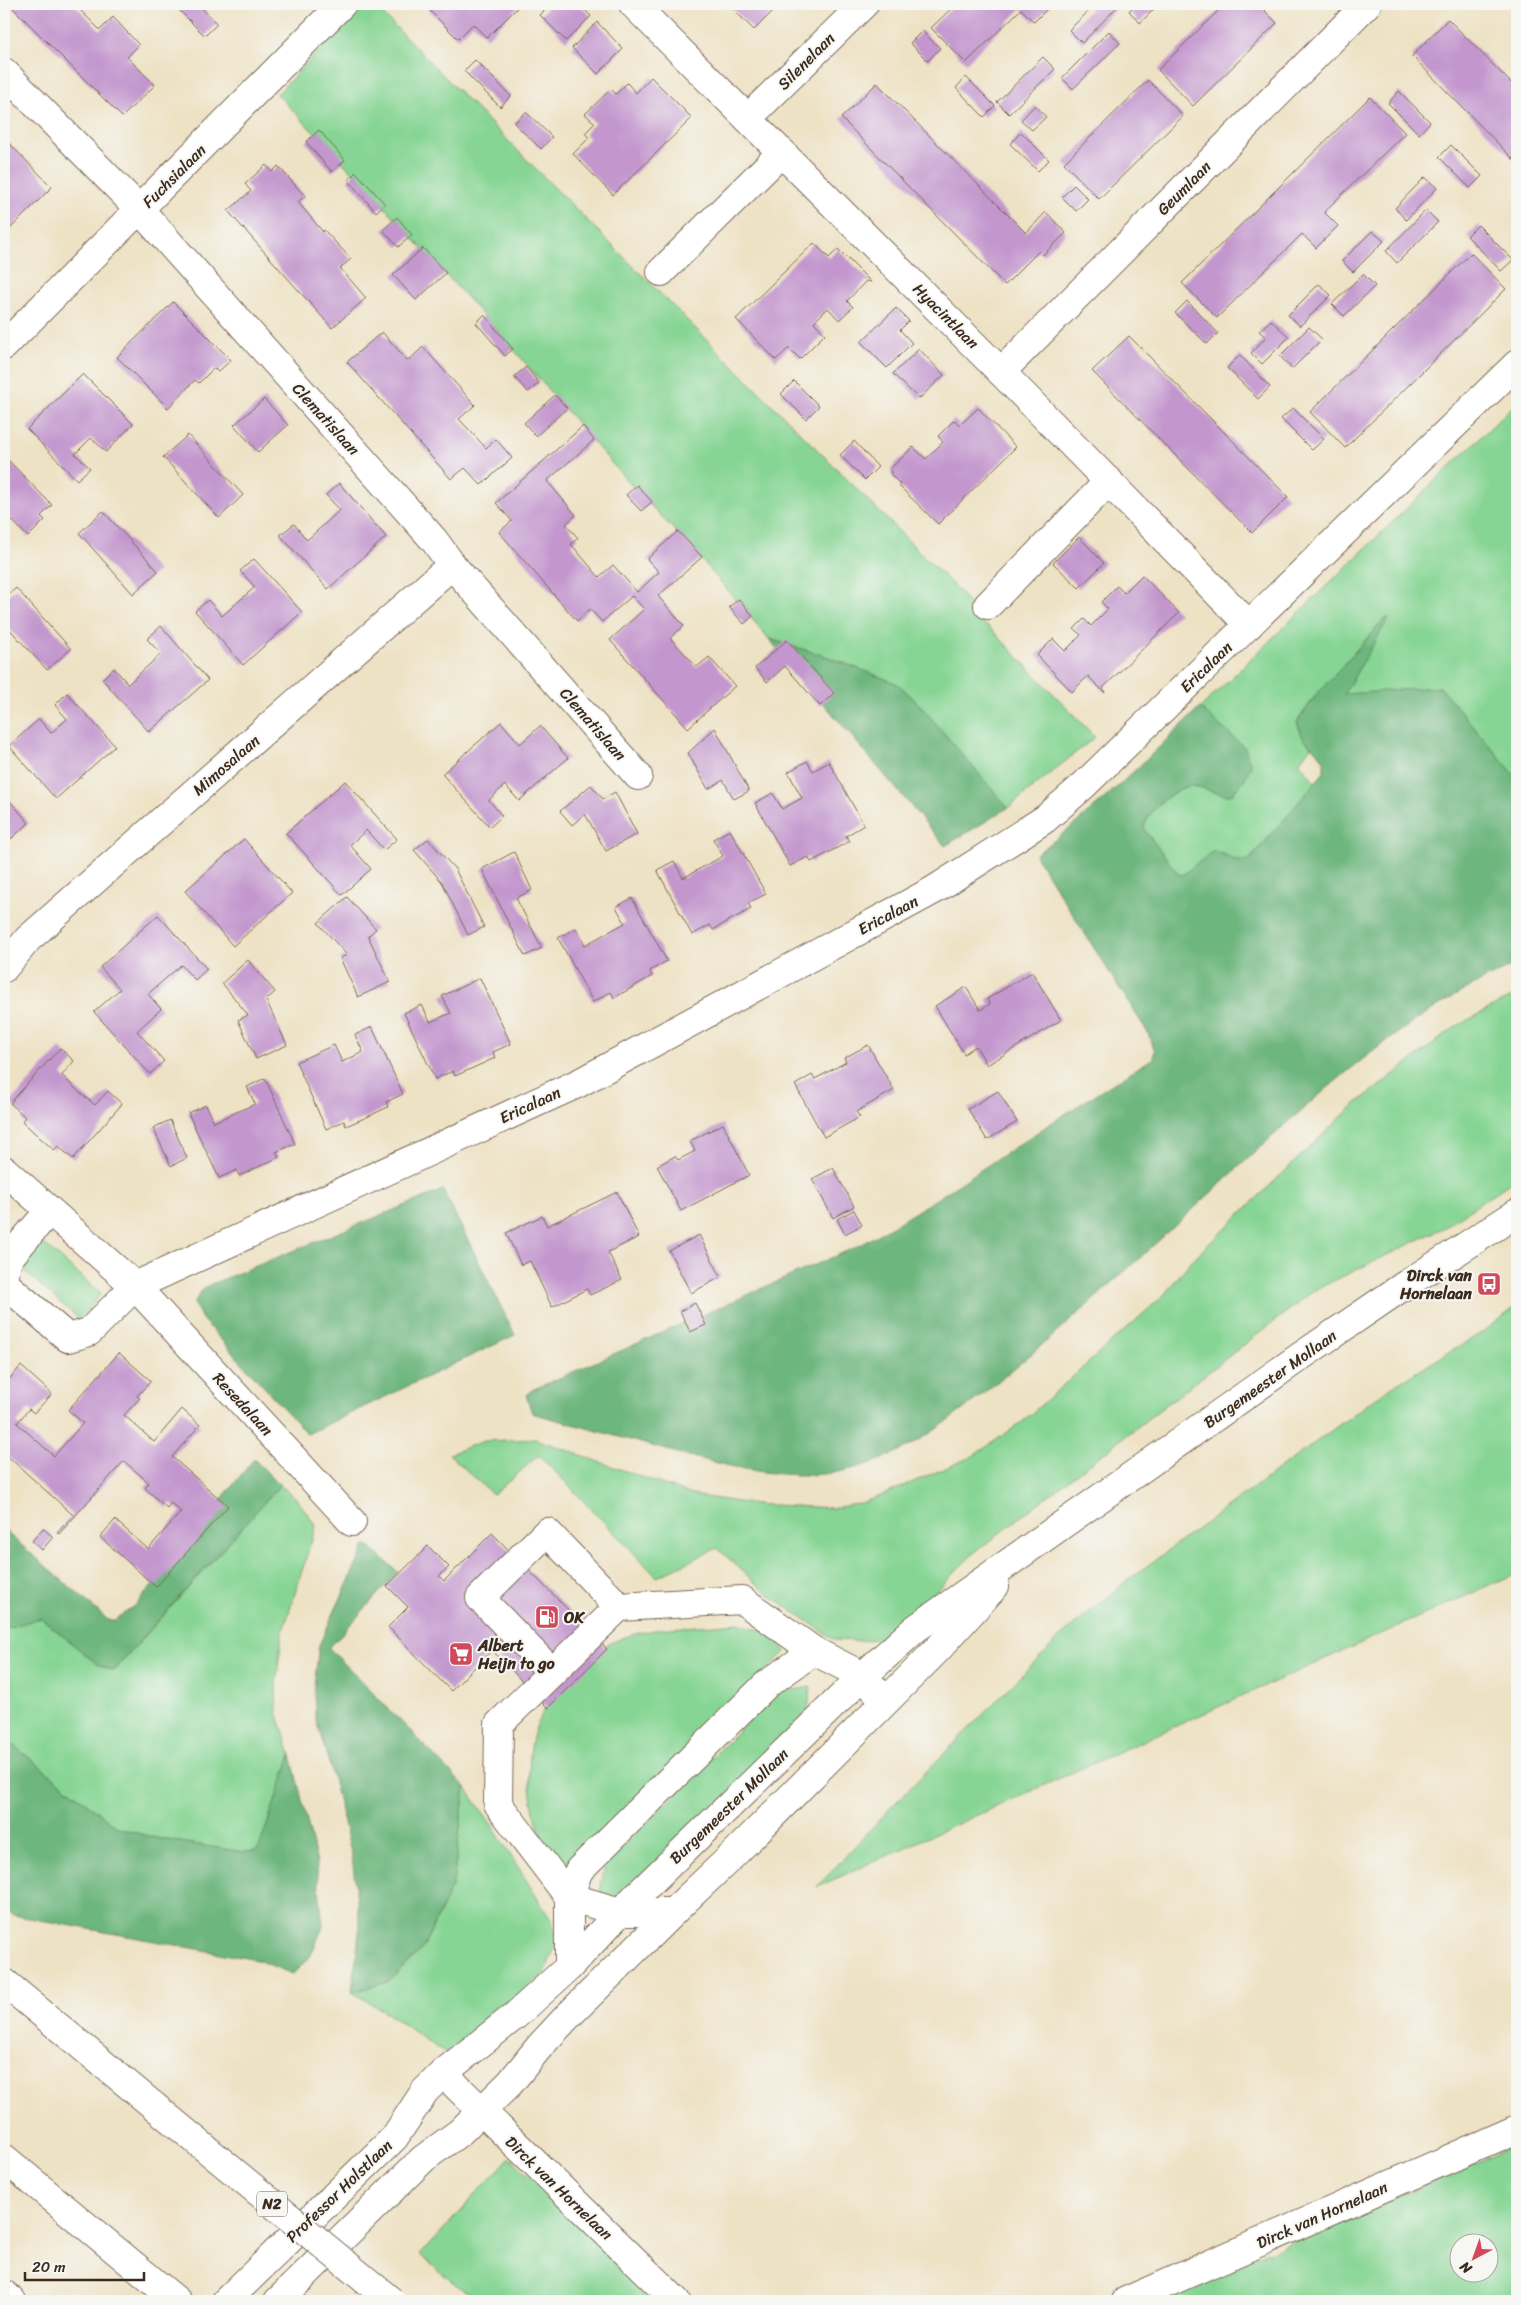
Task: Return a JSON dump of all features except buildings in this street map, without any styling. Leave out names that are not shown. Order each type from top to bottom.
[{"type":"main road","name":"Fuchsialaan","points":[[4,346],[342,4]]},
{"type":"main road","name":"Hyacintlaan","points":[[633,4],[1001,372],[1249,625]]},
{"type":"main road","name":"Silenelaan","points":[[748,118],[864,4]]},
{"type":"main road","name":"Geumlaan","points":[[1001,372],[1368,4]]},
{"type":"main road","name":"Clematislaan","points":[[4,72],[140,210],[434,540],[452,565],[638,776]]},
{"type":"main road","points":[[661,272],[782,152]]},
{"type":"main road","name":"Ericalaan","points":[[135,1286],[579,1083],[934,890],[1045,819],[1083,786],[1517,364]]},
{"type":"main road","points":[[988,605],[1109,481]]},
{"type":"main road","name":"Mimosalaan","points":[[4,968],[28,939],[452,565]]},
{"type":"main road","name":"Resedalaan","points":[[4,1170],[135,1286],[352,1522]]},
{"type":"main road","points":[[4,1278],[8,1259],[49,1211]]},
{"type":"main road","name":"Burgemeester Mollaan","points":[[443,2073],[516,2015],[569,1967],[620,1912],[863,1676],[915,1629],[1309,1351],[1408,1283],[1517,1213]]},
{"type":"main road","points":[[4,1283],[68,1338],[89,1332],[135,1286]]},
{"type":"main road","points":[[552,1672],[480,1598],[547,1532],[620,1607]]},
{"type":"main road","name":"Burgemeester Mollaan","points":[[482,2111],[510,2083],[540,2046],[568,2017],[938,1649],[1026,1552]]},
{"type":"main road","points":[[673,1912],[620,1912],[568,1898],[498,1804],[499,1724],[620,1607],[742,1600],[814,1651],[863,1676],[885,1701]]},
{"type":"main road","points":[[569,1967],[568,1898],[579,1870],[766,1684],[814,1651]]},
{"type":"main road","name":"N2","points":[[4,1982],[391,2301]]},
{"type":"main road","name":"Dirck van Hornelaan","points":[[443,2073],[676,2301]]},
{"type":"main road","name":"Professor Holstlaan","points":[[226,2301],[394,2138],[425,2091],[443,2073]]},
{"type":"main road","points":[[278,2301],[423,2159],[460,2132],[482,2111]]},
{"type":"main road","name":"Dirck van Hornelaan","points":[[1126,2301],[1517,2129]]},
{"type":"main road","points":[[4,2158],[177,2301]]},
{"type":"main road","points":[[4,2294],[12,2301]]},
{"type":"green space","points":[[364,4],[373,4],[961,593],[985,625],[1095,737],[1008,808],[919,704],[898,684],[828,657],[769,639],[694,551],[621,474],[509,344],[370,191],[277,94]]},
{"type":"green space","points":[[1517,402],[1517,778],[1440,687],[1343,695],[1388,619],[1384,619],[1316,695],[1297,722],[1302,736],[1311,747],[1299,762],[1316,783],[1250,859],[1239,861],[1220,852],[1179,875],[1144,830],[1149,816],[1162,801],[1186,787],[1193,786],[1231,795],[1243,782],[1245,748],[1200,708]]},
{"type":"green space","points":[[1389,618],[1344,694],[1440,687],[1517,778],[1517,964],[1444,1002],[1377,1048],[1282,1127],[1031,1355],[941,1426],[898,1452],[875,1462],[824,1474],[804,1475],[763,1472],[702,1460],[532,1413],[526,1395],[532,1390],[856,1247],[922,1208],[1152,1059],[1155,1051],[1148,1033],[1035,855],[1100,803],[1200,708],[1245,748],[1251,766],[1243,782],[1231,795],[1194,786],[1179,790],[1155,808],[1145,822],[1144,829],[1179,875],[1182,875],[1213,851],[1236,860],[1250,860],[1324,772],[1324,760],[1302,736],[1297,722],[1316,695],[1385,619]]},
{"type":"green space","points":[[769,639],[828,657],[898,684],[919,704],[1008,808],[945,846]]},
{"type":"green space","points":[[1517,994],[1517,1178],[1445,1227],[1315,1290],[975,1552],[889,1637],[861,1641],[835,1640],[769,1595],[717,1548],[657,1577],[539,1455],[493,1495],[449,1454],[484,1441],[536,1439],[692,1495],[752,1504],[833,1508],[858,1504],[881,1496],[973,1456],[1021,1423],[1163,1296],[1190,1262],[1353,1106],[1455,1027]]},
{"type":"green space","points":[[443,1190],[515,1335],[307,1434],[202,1319],[194,1303],[202,1290],[209,1285]]},
{"type":"green space","points":[[43,1243],[101,1294],[79,1319],[21,1268]]},
{"type":"green space","points":[[1517,1306],[1517,1573],[817,1887],[894,1804],[1060,1637],[1128,1580],[1388,1389],[1478,1335]]},
{"type":"green space","points":[[254,1459],[280,1485],[113,1671],[97,1664],[41,1618],[4,1629],[4,1530],[108,1620],[115,1620],[136,1605]]},
{"type":"green space","points":[[280,1485],[297,1499],[316,1526],[282,1635],[276,1685],[277,1712],[291,1755],[259,1848],[255,1851],[243,1852],[161,1839],[118,1828],[4,1738],[4,1629],[41,1617],[97,1664],[114,1671]]},
{"type":"green space","points":[[366,1544],[398,1572],[329,1648],[465,1787],[453,1884],[423,1948],[388,1982],[352,1992],[360,1925],[352,1856],[331,1770],[315,1716],[314,1687],[319,1645]]},
{"type":"green space","points":[[738,1623],[767,1632],[786,1651],[566,1865],[556,1858],[541,1835],[532,1798],[530,1779],[532,1740],[546,1708],[599,1652],[611,1643],[626,1637],[657,1630]]},
{"type":"green space","points":[[811,1687],[807,1717],[629,1895],[599,1898],[605,1864],[776,1693]]},
{"type":"green space","points":[[4,1738],[118,1828],[161,1839],[243,1852],[255,1851],[259,1848],[291,1755],[316,1858],[323,1927],[310,1957],[293,1974],[257,1960],[13,1915],[4,1910]]},
{"type":"green space","points":[[465,1787],[490,1822],[551,1920],[558,1940],[544,1974],[447,2055],[387,2013],[352,1992],[388,1982],[453,1884]]},
{"type":"green space","points":[[1517,2145],[1517,2301],[1154,2301]]},
{"type":"green space","points":[[510,2157],[656,2301],[483,2301],[455,2284],[420,2255]]},
{"type":"place","name":"Dirck van Hornelaan","points":[[1489,1284]]},
{"type":"place","name":"OK","points":[[547,1617]]},
{"type":"place","name":"Albert Heijn to go","points":[[461,1654]]}]
